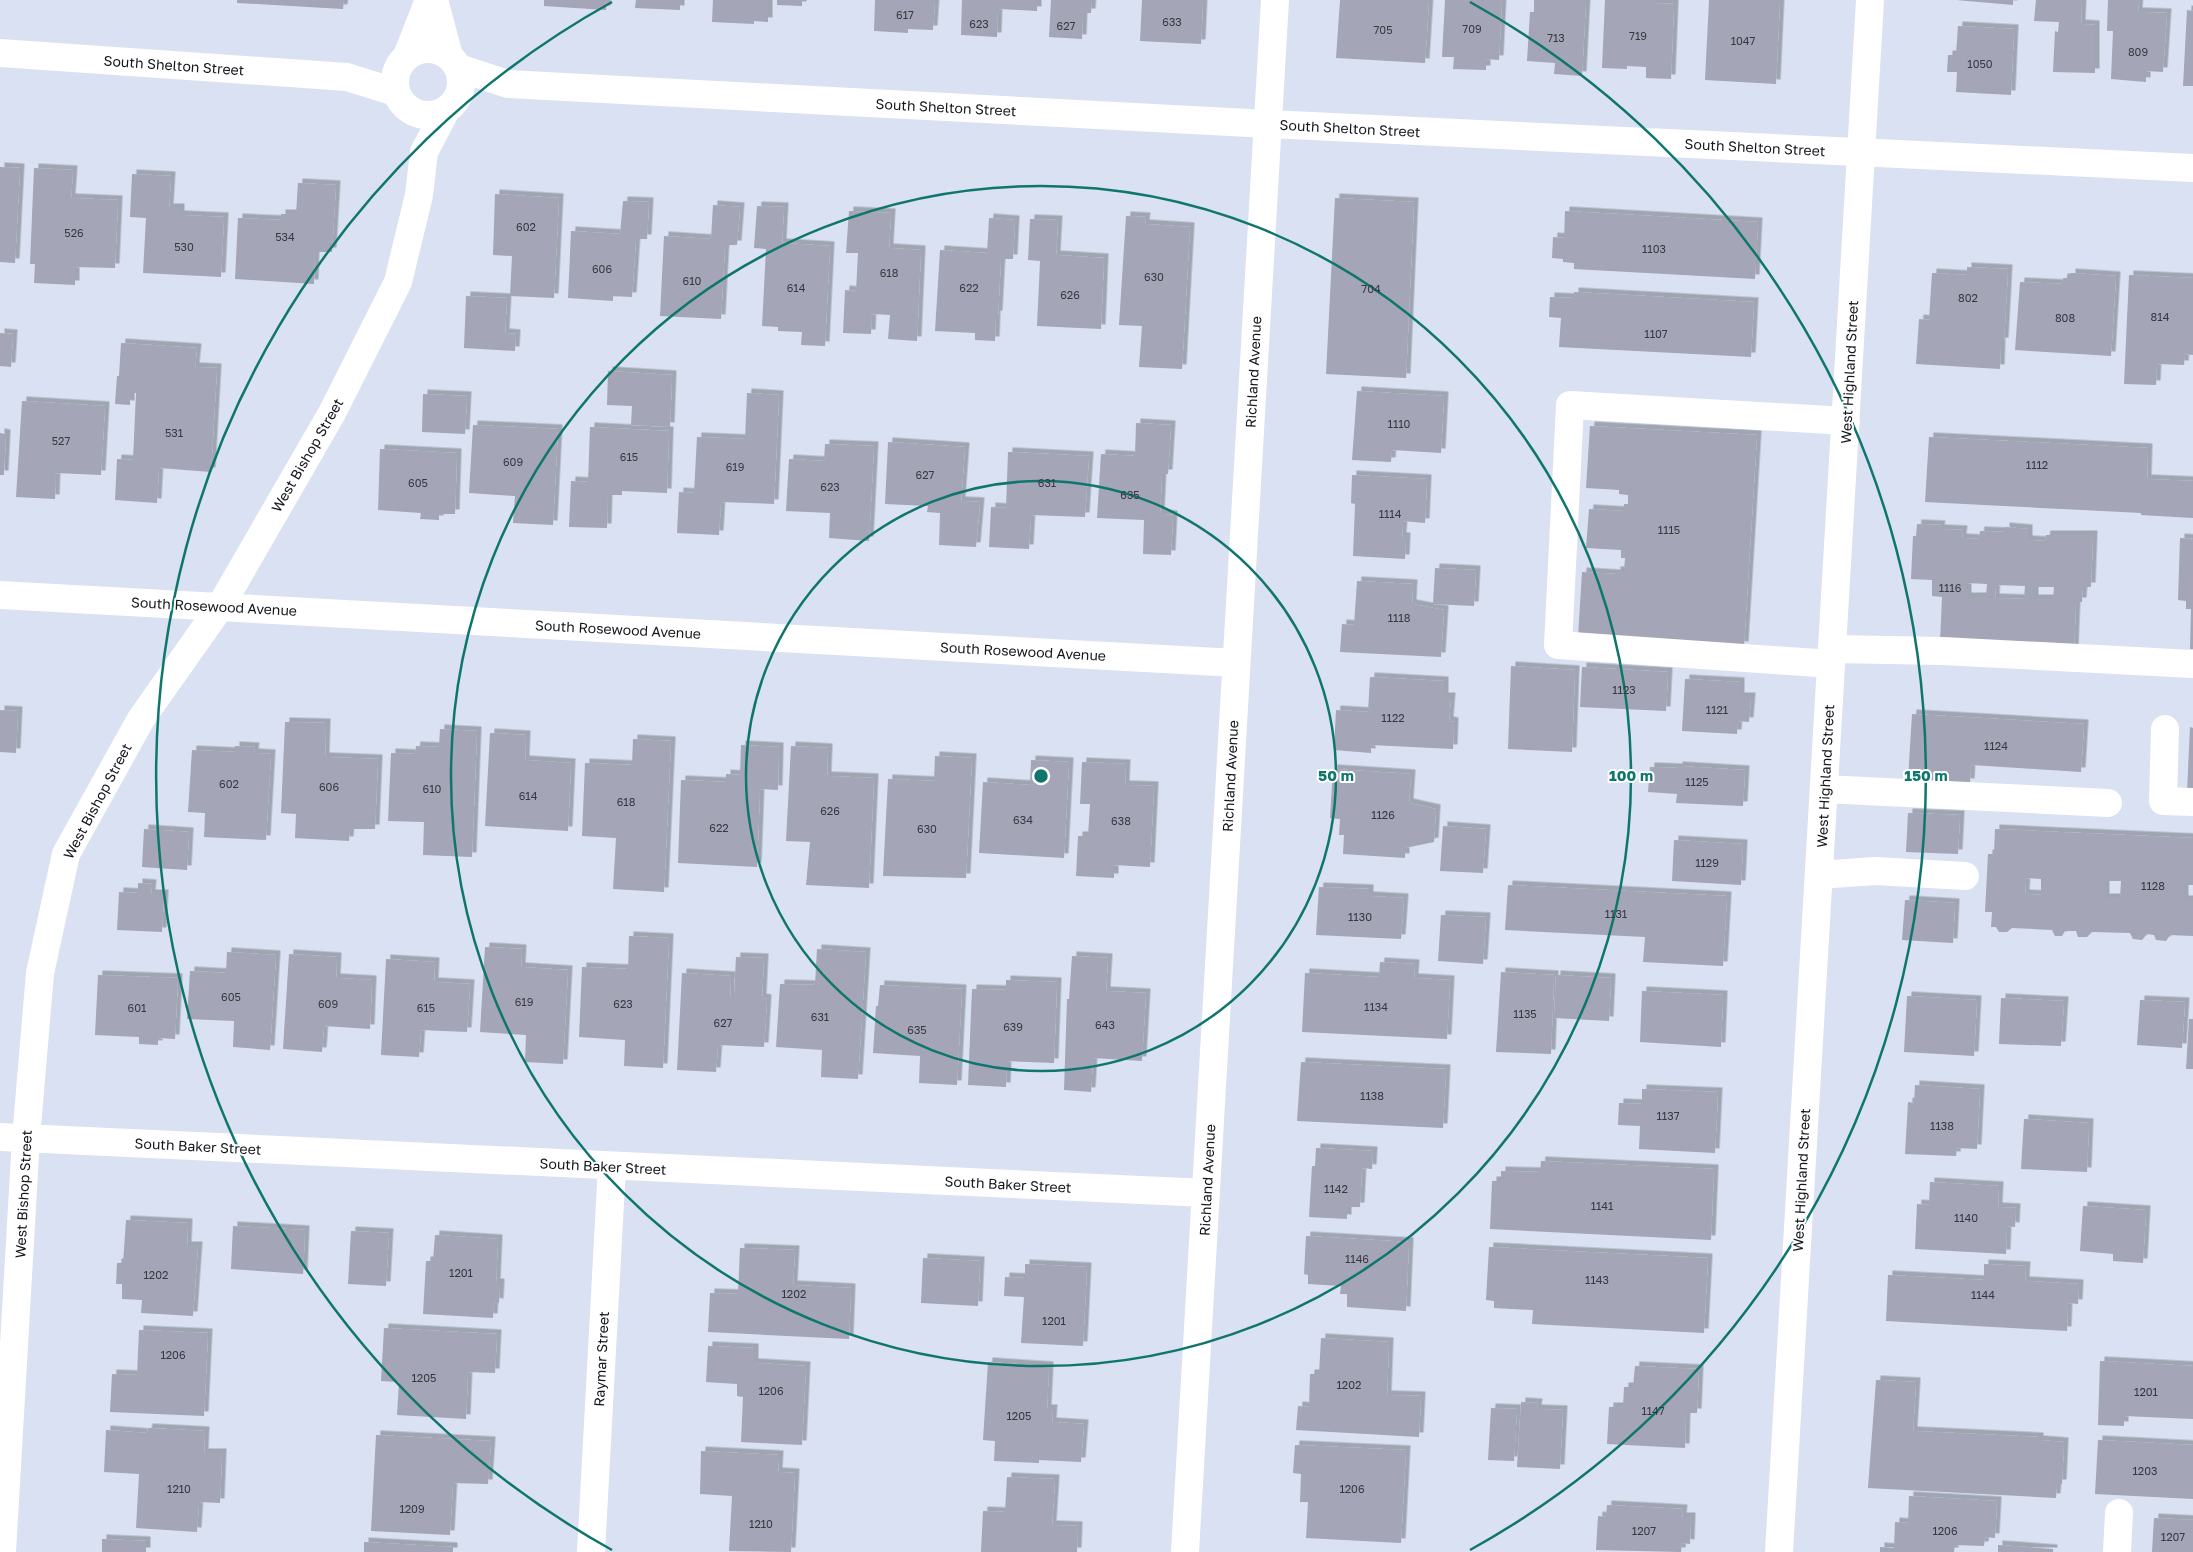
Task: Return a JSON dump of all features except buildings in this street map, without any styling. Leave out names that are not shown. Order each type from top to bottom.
[{"type":"street","points":[[402,81],[430,0]]},
{"type":"street","points":[[402,81],[427,117],[452,104],[462,82],[434,0]]},
{"type":"street","name":"Richland Avenue","points":[[1185,1552],[1275,0]]},
{"type":"street","name":"West Highland Street","points":[[1779,1552],[1870,0]]},
{"type":"street","points":[[402,81],[428,48],[454,62]]},
{"type":"street","name":"South Shelton Street","points":[[0,53],[402,81]]},
{"type":"street","name":"South Shelton Street","points":[[454,62],[508,84],[1268,124],[2193,168]]},
{"type":"street","name":"West Bishop Street","points":[[402,81],[424,152]]},
{"type":"street","name":"South Shelton Street","points":[[452,104],[508,84]]},
{"type":"street","name":"West Bishop Street","points":[[2,1552],[13,1137],[40,973],[66,854],[141,719],[220,607],[332,413],[398,282],[418,195],[424,152],[452,104]]},
{"type":"street","points":[[1846,421],[1570,406],[1558,645],[1832,657],[1942,651],[2193,664]]},
{"type":"street","name":"South Rosewood Avenue","points":[[0,595],[1236,663]]},
{"type":"street","points":[[2165,729],[2163,800],[2193,802]]},
{"type":"street","points":[[1824,789],[2108,802]]},
{"type":"street","points":[[1819,875],[1875,871],[1966,876]]},
{"type":"street","name":"South Baker Street","points":[[13,1137],[1206,1192]]},
{"type":"street","name":"Raymar Street","points":[[591,1552],[612,1166]]},
{"type":"street","points":[[2118,1552],[2119,1513]]}]
